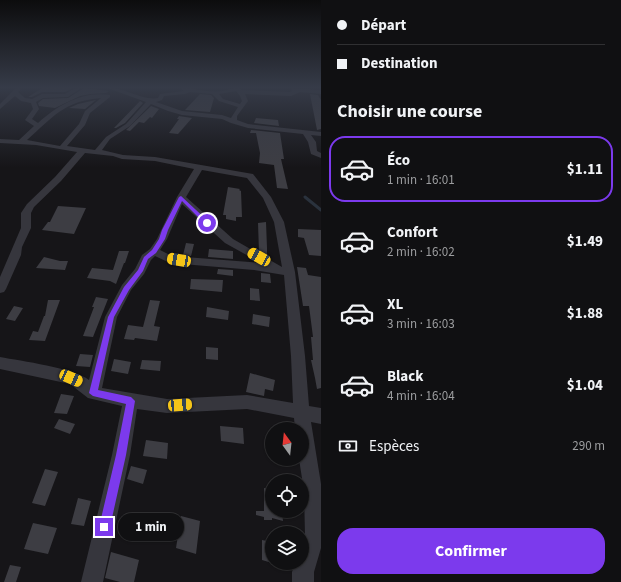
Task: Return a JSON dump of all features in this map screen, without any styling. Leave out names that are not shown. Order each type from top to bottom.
[{"type":"street","points":[[32,114],[28,120],[38,126]]},
{"type":"street","points":[[20,143],[51,114]]},
{"type":"street","points":[[62,148],[82,124],[86,114]]},
{"type":"street","points":[[97,152],[108,138],[128,125],[138,114]]},
{"type":"street","points":[[193,114],[221,117],[248,126],[321,134]]},
{"type":"street","points":[[233,122],[235,114]]},
{"type":"street","points":[[305,132],[311,142],[314,152],[321,156]]},
{"type":"street","points":[[0,141],[36,143],[122,157],[155,159],[252,177],[267,197],[279,222],[298,356],[301,412],[318,536],[303,572],[303,582]]},
{"type":"street","points":[[0,289],[16,255],[17,247],[26,228],[26,213],[30,206],[58,179],[83,150]]},
{"type":"street","points":[[93,393],[111,317],[126,288],[140,271],[146,258],[154,251],[162,239],[181,197],[199,168]]},
{"type":"street","points":[[181,197],[229,241],[286,271]]},
{"type":"street","points":[[154,251],[170,259],[254,266],[286,271]]},
{"type":"street","points":[[0,363],[71,378],[79,381],[93,393],[131,401],[167,406],[247,402],[321,416]]},
{"type":"street","points":[[92,582],[121,455],[131,401]]},
{"type":"building","points":[[127,114],[133,114],[125,123],[114,128]]},
{"type":"building","points":[[142,114],[155,114],[144,123],[139,122],[130,131],[126,130]]},
{"type":"building","points":[[314,114],[321,114],[321,129],[317,130]]},
{"type":"building","points":[[179,116],[192,118],[178,134],[169,133],[179,119],[177,119]]},
{"type":"building","points":[[256,118],[278,120],[279,126],[254,123]]},
{"type":"building","points":[[251,130],[280,133],[284,159],[281,159],[288,189],[277,188],[274,165],[259,163],[260,153],[256,133],[250,133]]},
{"type":"building","points":[[228,187],[240,189],[239,190],[241,191],[242,217],[236,217],[236,221],[226,219],[226,215],[223,215]]},
{"type":"building","points":[[58,206],[86,208],[74,234],[42,230],[48,222],[50,222]]},
{"type":"building","points":[[266,222],[267,257],[259,252],[258,223]]},
{"type":"building","points":[[298,229],[321,230],[321,256],[309,255],[304,238],[298,237]]},
{"type":"building","points":[[186,243],[194,244],[191,256],[183,255]]},
{"type":"building","points":[[209,249],[233,251],[233,259],[208,257]]},
{"type":"building","points":[[119,251],[129,251],[116,284],[110,281],[87,278],[92,268],[113,270]]},
{"type":"building","points":[[44,257],[60,261],[68,261],[65,270],[36,268]]},
{"type":"building","points":[[297,267],[306,268],[308,275],[321,277],[321,388],[317,389],[311,360],[313,360],[311,337],[313,337],[309,306],[303,306]]},
{"type":"building","points":[[218,269],[233,270],[233,276],[217,274]]},
{"type":"building","points":[[261,273],[270,274],[271,283],[261,282]]},
{"type":"building","points":[[191,279],[223,280],[222,292],[190,289]]},
{"type":"building","points":[[250,288],[259,289],[260,301],[250,300]]},
{"type":"building","points":[[96,297],[108,299],[93,337],[83,336],[94,307],[92,307]]},
{"type":"building","points":[[48,300],[60,300],[45,341],[29,340],[33,331],[38,332],[45,316]]},
{"type":"building","points":[[150,300],[160,301],[154,326],[160,327],[157,341],[135,338],[134,340],[124,339],[128,325],[143,327]]},
{"type":"building","points":[[14,306],[23,308],[15,321],[6,319]]},
{"type":"building","points":[[207,307],[229,311],[228,320],[206,317]]},
{"type":"building","points":[[253,314],[270,317],[269,327],[252,324]]},
{"type":"building","points":[[206,347],[218,348],[218,360],[206,359]]},
{"type":"building","points":[[80,354],[93,355],[90,367],[76,366]]},
{"type":"building","points":[[114,359],[131,362],[128,374],[111,371]]},
{"type":"building","points":[[142,360],[161,361],[160,371],[140,369]]},
{"type":"building","points":[[250,373],[275,380],[273,391],[265,389],[264,396],[246,392]]},
{"type":"building","points":[[61,394],[74,396],[67,414],[54,413]]},
{"type":"building","points":[[59,419],[75,424],[70,434],[54,428]]},
{"type":"building","points":[[220,426],[243,428],[244,444],[221,441]]},
{"type":"building","points":[[146,440],[168,443],[167,459],[143,456]]},
{"type":"building","points":[[131,466],[147,470],[143,484],[127,479]]},
{"type":"building","points":[[45,469],[58,472],[45,506],[32,503]]},
{"type":"building","points":[[264,488],[265,518],[272,518],[272,520],[264,520],[264,517],[256,515],[256,511],[264,511]]},
{"type":"building","points":[[78,498],[91,501],[84,526],[71,524]]},
{"type":"building","points":[[181,516],[200,521],[196,554],[176,548]]},
{"type":"building","points":[[272,518],[283,518],[283,521]]},
{"type":"building","points":[[33,523],[57,528],[48,554],[24,549]]},
{"type":"building","points":[[262,540],[265,541],[265,561],[262,560]]},
{"type":"building","points":[[111,552],[139,560],[134,582],[120,582],[105,578]]},
{"type":"building","points":[[10,565],[21,567],[16,582],[4,582]]},
{"type":"waterway","points":[[305,197],[321,210]]},
{"type":"route","points":[[104,527],[121,455],[131,401],[93,393],[111,317],[126,288],[140,271],[146,258],[154,251],[162,239],[181,197],[193,207],[207,223]]}]
